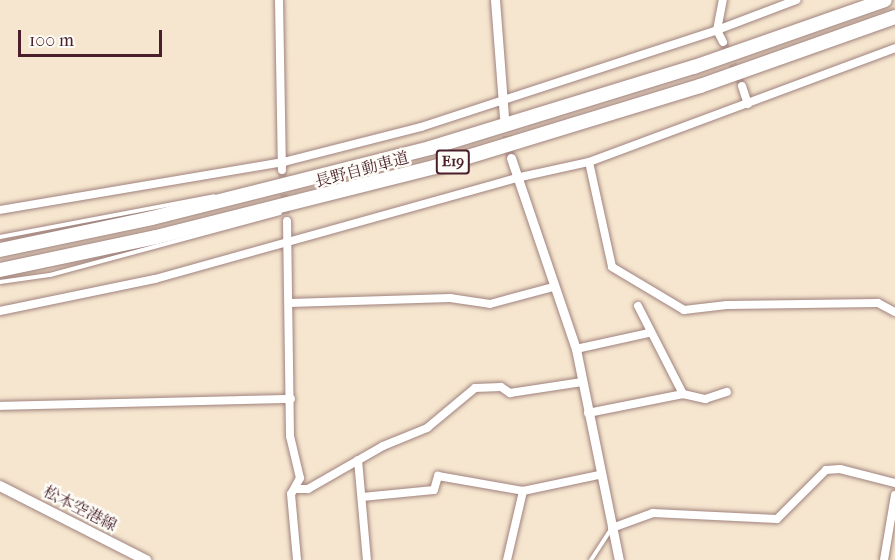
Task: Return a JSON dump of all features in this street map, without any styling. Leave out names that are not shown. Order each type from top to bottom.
[{"type":"highway","name":"長野自動車道","points":[[0,250],[335,174],[594,98],[885,0]]},
{"type":"highway","name":"長野自動車道","points":[[0,270],[314,199],[578,124],[895,16]]},
{"type":"main road","name":"松本空港線","points":[[0,486],[146,560]]},
{"type":"street","points":[[279,0],[283,166]]},
{"type":"street","points":[[495,0],[500,103],[504,117]]},
{"type":"street","points":[[723,0],[717,30],[723,42]]},
{"type":"street","points":[[0,210],[283,166],[500,103],[717,30],[796,0]]},
{"type":"street","points":[[0,311],[90,294],[288,242],[516,178],[589,162],[895,48]]},
{"type":"street","points":[[742,86],[748,104]]},
{"type":"street","points":[[511,158],[576,349],[599,475],[619,560]]},
{"type":"street","points":[[589,162],[612,267],[684,310],[727,305],[878,303],[895,312]]},
{"type":"street","points":[[287,221],[290,303],[290,436],[300,478],[296,489],[291,494],[297,560]]},
{"type":"street","points":[[290,303],[450,298],[490,304],[553,287]]},
{"type":"street","points":[[638,306],[683,394]]},
{"type":"street","points":[[576,349],[650,333]]},
{"type":"street","points":[[296,489],[308,489],[358,460],[427,428],[475,388],[501,387],[510,393],[582,382]]},
{"type":"street","points":[[588,413],[683,394],[705,399],[726,392]]},
{"type":"street","points":[[0,406],[291,399]]},
{"type":"street","points":[[358,460],[367,560]]},
{"type":"street","points":[[612,528],[652,513],[777,519],[826,470],[840,469],[895,483]]},
{"type":"street","points":[[362,496],[435,490],[438,476],[523,491],[599,475]]},
{"type":"street","points":[[507,560],[523,491]]},
{"type":"street","points":[[884,560],[895,495]]},
{"type":"lane","points":[[0,237],[335,174]]},
{"type":"lane","points":[[0,282],[50,275],[132,254],[268,217],[314,199]]},
{"type":"lane","points":[[591,560],[612,528]]},
{"type":"tunnel","points":[[723,42],[742,86]]},
{"type":"tunnel","points":[[505,122],[511,158]]},
{"type":"tunnel","points":[[282,170],[287,221]]}]
